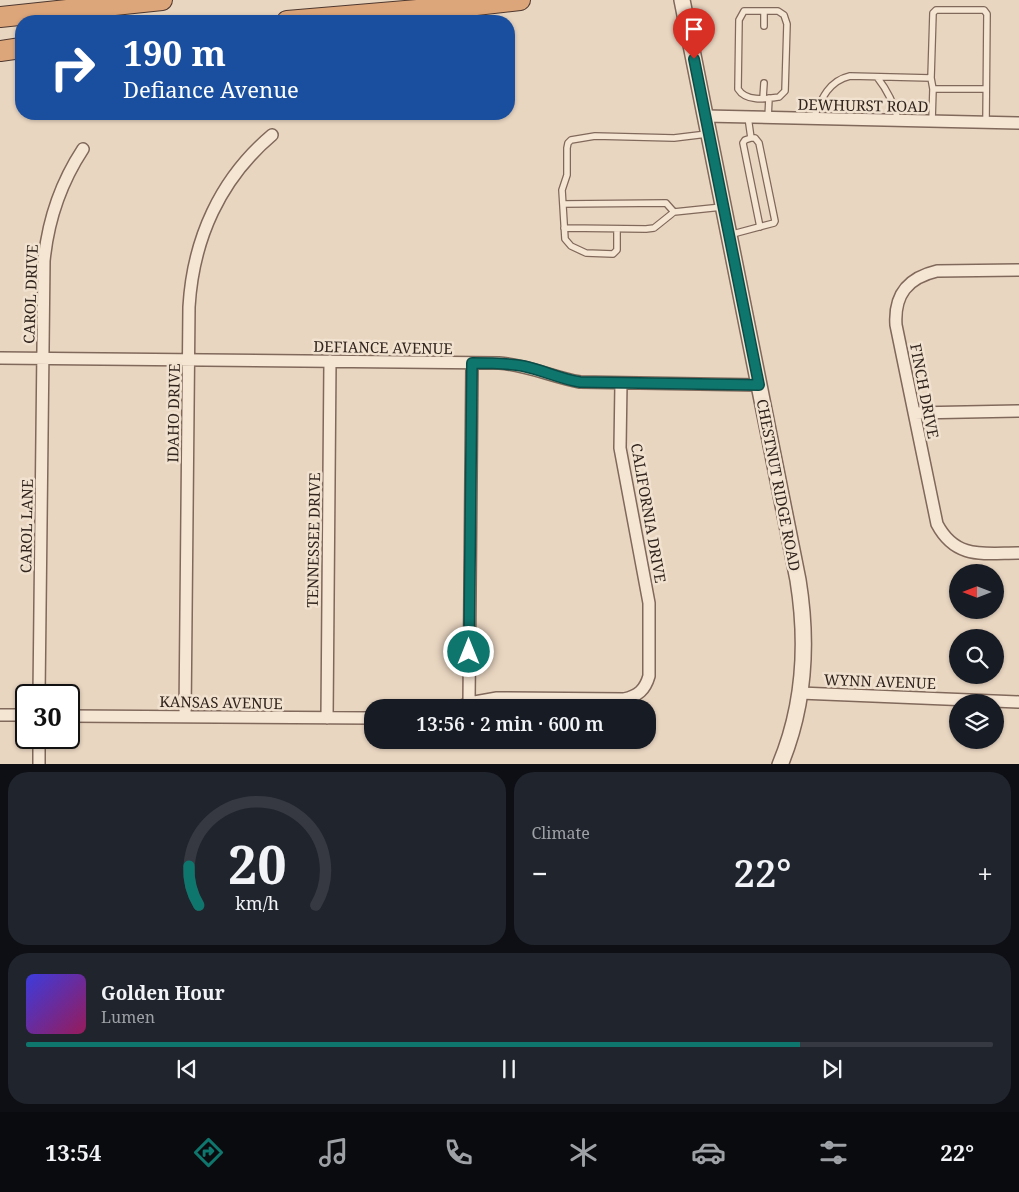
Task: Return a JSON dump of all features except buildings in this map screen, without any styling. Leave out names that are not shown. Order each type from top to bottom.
[{"type":"highway","points":[[19,15],[162,0]]},
{"type":"highway","points":[[355,15],[438,0]]},
{"type":"highway","points":[[360,15],[520,0]]},
{"type":"highway","points":[[0,17],[15,15]]},
{"type":"highway","points":[[0,51],[15,49]]},
{"type":"street","name":"CHESTNUT RIDGE ROAD","points":[[682,0],[802,608],[804,655],[800,693],[794,725],[780,764]]},
{"type":"street","name":"DEWHURST ROAD","points":[[706,116],[1019,123]]},
{"type":"street","name":"IDAHO DRIVE","points":[[185,717],[190,289],[204,230],[216,203],[232,178],[257,148],[272,135]]},
{"type":"street","name":"CAROL DRIVE","points":[[39,358],[46,242],[63,184],[83,149]]},
{"type":"street","name":"FINCH DRIVE","points":[[1019,270],[936,271],[918,277],[904,291],[898,301],[896,313],[896,325],[935,517],[942,535],[951,544],[965,551],[976,553],[1019,553]]},
{"type":"street","name":"DEFIANCE AVENUE","points":[[0,358],[499,363],[523,366],[580,382],[759,385]]},
{"type":"street","name":"CAROL LANE","points":[[39,358],[39,684]]},
{"type":"street","name":"TENNESSEE DRIVE","points":[[327,718],[330,361]]},
{"type":"street","points":[[469,699],[472,363]]},
{"type":"street","name":"CALIFORNIA DRIVE","points":[[491,699],[624,699],[639,694],[647,684],[649,676],[648,591],[620,448],[621,383]]},
{"type":"street","points":[[914,413],[1019,412]]},
{"type":"street","name":"WYNN AVENUE","points":[[800,693],[1019,702]]},
{"type":"street","points":[[0,715],[15,715]]},
{"type":"street","name":"KANSAS AVENUE","points":[[80,716],[364,718]]},
{"type":"street","points":[[39,749],[39,764]]},
{"type":"lane","points":[[932,121],[933,13],[936,10],[984,10],[987,14],[986,122]]},
{"type":"lane","points":[[744,11],[778,11],[784,15],[786,24],[784,91],[779,97],[766,98],[748,98],[742,95],[738,89],[739,20],[744,11]]},
{"type":"lane","points":[[764,11],[764,26]]},
{"type":"lane","points":[[814,119],[821,98],[831,86],[843,78],[850,76],[931,78]]},
{"type":"lane","points":[[877,77],[888,91],[895,106],[898,120]]},
{"type":"lane","points":[[764,83],[768,118]]},
{"type":"lane","points":[[933,89],[986,89]]},
{"type":"lane","points":[[748,117],[751,138]]},
{"type":"lane","points":[[618,229],[617,250],[612,254],[586,253],[571,246],[565,239],[562,190],[567,174],[567,148],[571,140],[595,136],[674,138],[709,134]]},
{"type":"lane","points":[[729,235],[760,227],[774,223],[775,221],[759,143],[755,138],[751,138],[743,143],[760,227]]},
{"type":"lane","points":[[563,204],[666,203],[674,212]]},
{"type":"lane","points":[[564,228],[654,228],[674,212],[724,207]]},
{"type":"route","points":[[469,652],[472,363],[499,363],[523,366],[580,382],[759,385],[694,59]]}]
